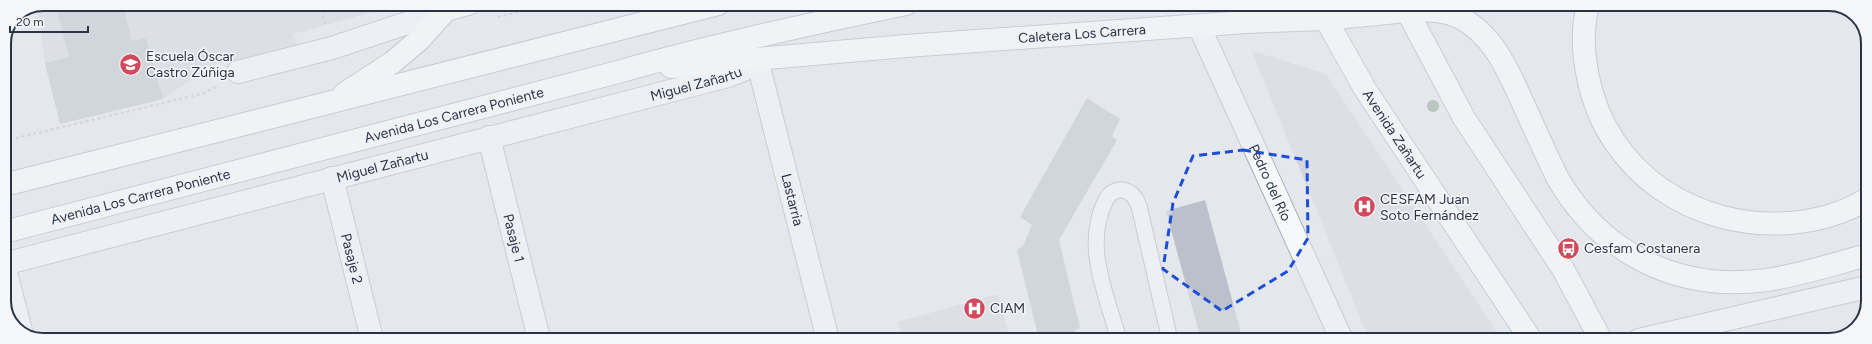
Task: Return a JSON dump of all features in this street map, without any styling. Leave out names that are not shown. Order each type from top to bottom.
[{"type":"main road","points":[[328,104],[393,62],[420,39],[445,11]]},
{"type":"main road","points":[[11,183],[691,11]]},
{"type":"main road","name":"Avenida Los Carrera Poniente","points":[[11,230],[618,72],[691,51],[873,11]]},
{"type":"main road","name":"Caletera Los Carrera","points":[[618,72],[914,45],[1199,26],[1343,11]]},
{"type":"main road","points":[[1408,11],[1464,118],[1563,269],[1597,333]]},
{"type":"main road","name":"Caletera Los Carrera","points":[[1428,11],[1458,16],[1474,27],[1493,46],[1505,65],[1566,193],[1590,223],[1622,250],[1664,270],[1688,277],[1713,281],[1740,282],[1775,278],[1861,256]]},
{"type":"main road","points":[[1587,11],[1584,28],[1584,50],[1586,68],[1595,104],[1611,137],[1637,170],[1655,186],[1674,198],[1699,210],[1725,218],[1751,223],[1774,224],[1820,218],[1842,211],[1861,202]]},
{"type":"main road","name":"Avenida Zañartu","points":[[1322,12],[1369,95],[1526,333]]},
{"type":"street","points":[[238,72],[332,48],[443,11]]},
{"type":"street","name":"Pedro del Río","points":[[1199,26],[1339,333]]},
{"type":"street","name":"Miguel Zañartu","points":[[11,263],[489,137],[728,76],[743,70],[758,59]]},
{"type":"street","name":"Lastarria","points":[[758,59],[826,333]]},
{"type":"street","name":"Pasaje 1","points":[[489,137],[537,333]]},
{"type":"street","name":"Pasaje 2","points":[[332,178],[371,333]]},
{"type":"street","points":[[1670,333],[1861,288]]},
{"type":"street","points":[[11,292],[19,323]]},
{"type":"lane","points":[[1116,333],[1098,264],[1096,232],[1099,216],[1106,199],[1114,191],[1121,190],[1133,196],[1139,206],[1168,333]]},
{"type":"path","points":[[330,11],[322,13],[332,48]]},
{"type":"path","points":[[498,17],[522,11]]},
{"type":"path","points":[[11,139],[205,93],[238,72]]},
{"type":"highlighted area","points":[[1243,150],[1307,160],[1308,238],[1288,271],[1222,311],[1163,269],[1173,203],[1193,156]]},
{"type":"shaded area","name":"Escuela Óscar Castro Zúñiga","points":[[43,11],[377,11],[293,34],[297,48],[214,64],[163,99],[60,124],[45,63],[38,12]]},
{"type":"shaded area","name":"CESFAM Juan Soto Fernández","points":[[1252,51],[1326,74],[1497,333],[1366,333]]},
{"type":"shaded area","name":"CIAM","points":[[998,294],[1008,333],[900,333],[898,322]]},
{"type":"building","points":[[57,11],[125,11],[132,41],[146,38],[163,99],[60,124],[45,63],[69,57]]},
{"type":"building","points":[[1087,98],[1120,119],[1112,136],[1117,140],[1059,240],[1080,328],[1075,330],[1076,333],[1037,333],[1017,250],[1023,246],[1032,225],[1020,217]]},
{"type":"building","points":[[1205,200],[1241,333],[1199,333],[1166,211]]},
{"type":"place","name":"Escuela Óscar Castro Zúñiga","points":[[130,64]]},
{"type":"place","name":"CESFAM Juan Soto Fernández","points":[[1364,207]]},
{"type":"place","name":"Cesfam Costanera","points":[[1569,248]]},
{"type":"place","name":"CIAM","points":[[975,308]]}]
